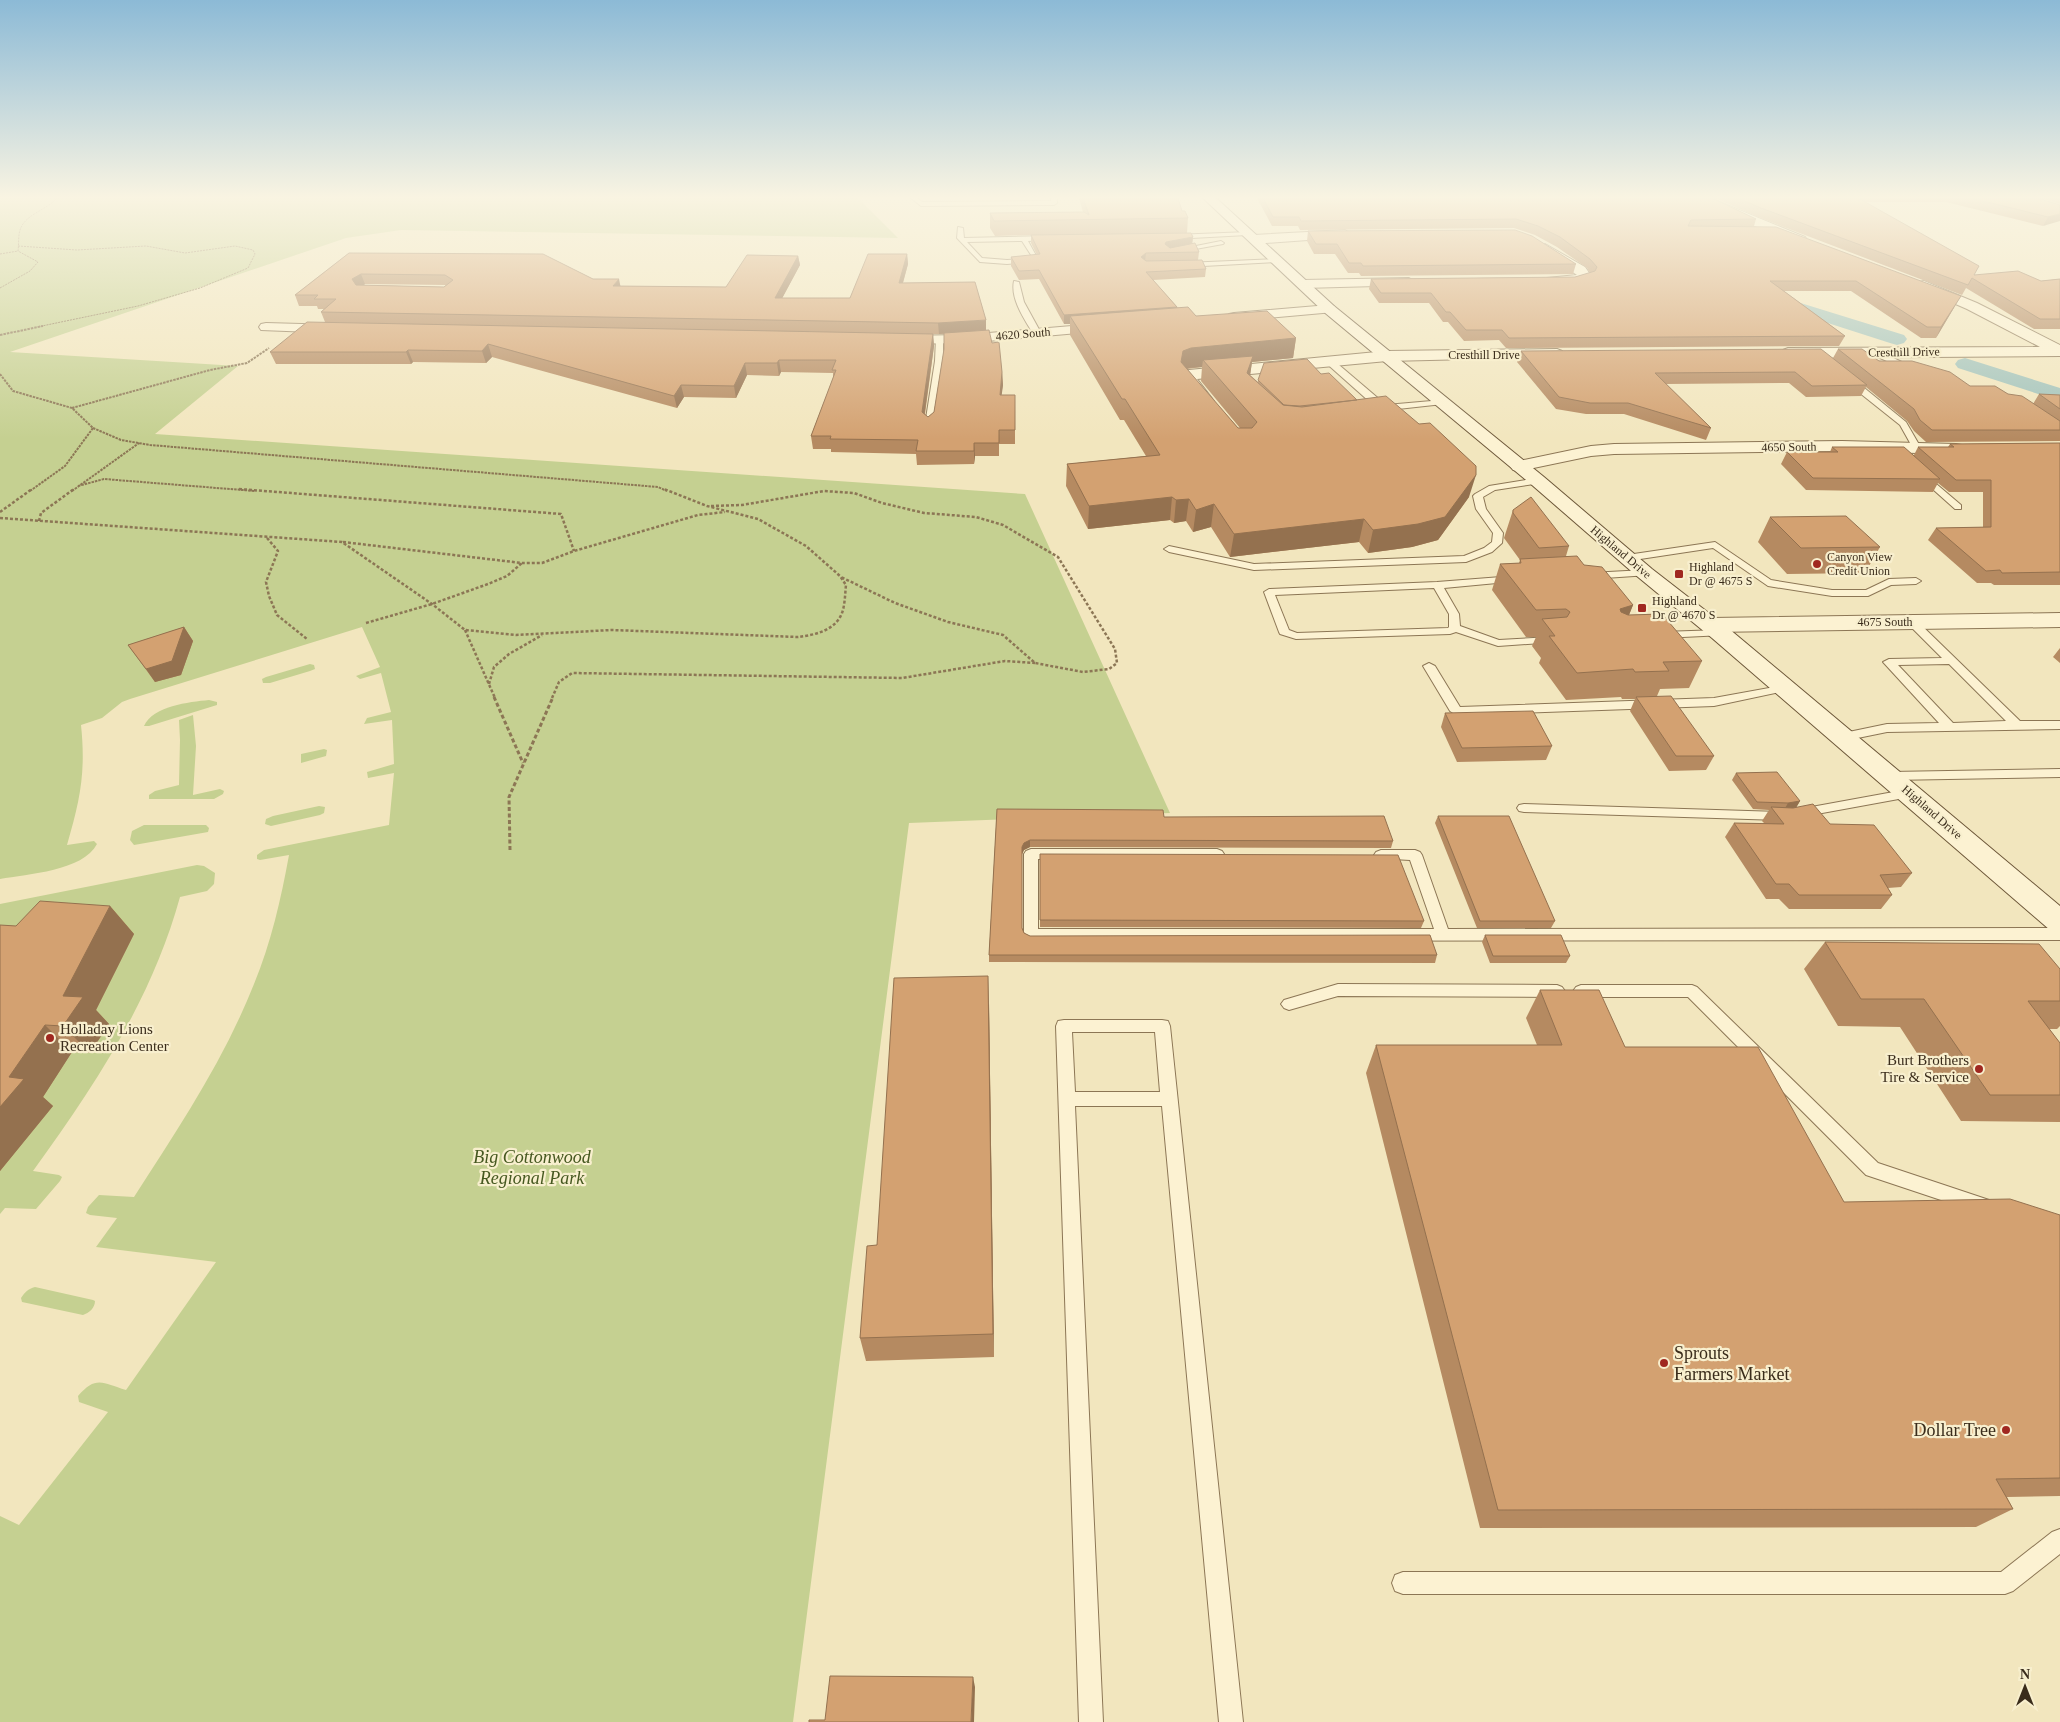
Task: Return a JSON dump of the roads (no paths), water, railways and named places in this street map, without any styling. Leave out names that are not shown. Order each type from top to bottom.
[{"type":"street","name":"Highland Drive","points":[[1297,278],[1330,309],[1443,402],[1644,573],[1715,629],[1891,776],[2060,922]]},
{"type":"street","points":[[1542,281],[1572,281],[1581,278]]},
{"type":"street","points":[[1912,281],[1972,306],[2059,351]]},
{"type":"street","points":[[1303,284],[1425,282]]},
{"type":"street","points":[[1218,318],[1330,309]]},
{"type":"street","name":"4620 South","points":[[880,340],[939,340],[1122,326]]},
{"type":"street","points":[[266,327],[350,329]]},
{"type":"street","name":"Cresthill Drive","points":[[1776,353],[2059,351]]},
{"type":"street","name":"Cresthill Drive","points":[[1219,416],[1189,381],[1188,375],[1257,372],[1329,361],[1387,356],[1569,354]]},
{"type":"street","name":"4650 South","points":[[1519,466],[1591,450],[1614,449],[1890,446],[1910,457],[1975,449]]},
{"type":"street","name":"4675 South","points":[[1715,629],[1912,622],[2060,620]]},
{"type":"lane","points":[[1016,282],[1016,290],[1021,305],[1037,333]]},
{"type":"lane","points":[[929,425],[939,361],[939,340]]},
{"type":"lane","points":[[1815,352],[1830,364]]},
{"type":"lane","points":[[1874,352],[1919,370]]},
{"type":"lane","points":[[1329,361],[1384,408]]},
{"type":"lane","points":[[1845,376],[1903,424],[1910,457],[1958,507]]},
{"type":"lane","points":[[1376,414],[1384,408],[1443,402]]},
{"type":"lane","points":[[1169,549],[1254,566],[1466,559],[1488,550],[1497,543],[1498,532],[1481,509],[1478,496],[1492,488],[1538,482]]},
{"type":"lane","points":[[1627,558],[1715,544],[1768,584],[1832,593],[1868,593],[1889,582],[1916,581]]},
{"type":"lane","points":[[1583,576],[1644,573]]},
{"type":"lane","points":[[1525,578],[1477,580],[1437,585],[1269,592],[1284,632],[1296,636],[1450,631],[1456,628],[1498,643],[1552,640]]},
{"type":"lane","points":[[1437,585],[1454,614],[1456,628]]},
{"type":"lane","points":[[1912,622],[2017,725]]},
{"type":"lane","points":[[1652,636],[1715,629]]},
{"type":"lane","points":[[1948,725],[1889,662],[1951,661]]},
{"type":"lane","points":[[1429,666],[1456,711],[1714,702],[1785,688]]},
{"type":"lane","points":[[1844,737],[1886,728],[1948,725],[2060,725]]},
{"type":"lane","points":[[1891,776],[2060,773]]},
{"type":"lane","points":[[1524,808],[1784,816],[1910,793]]},
{"type":"lane","points":[[1228,854],[1031,854],[1031,935],[2060,934]]},
{"type":"lane","points":[[1366,855],[1415,855],[1442,935]]},
{"type":"lane","points":[[1289,1004],[1338,990],[1692,991],[1872,1169],[1994,1210]]},
{"type":"lane","points":[[1091,1722],[1064,1026],[1162,1026],[1231,1722]]},
{"type":"lane","points":[[1068,1099],[1169,1098]]},
{"type":"lane","points":[[1403,1583],[2005,1583],[2060,1540]]},
{"type":"waterway","points":[[1765,297],[1897,339]]},
{"type":"waterway","points":[[1965,364],[2060,395]]},
{"type":"place","name":"Canyon View Credit Union","points":[[1817,564]]},
{"type":"place","name":"Highland Dr @ 4675 S","points":[[1679,574]]},
{"type":"place","name":"Highland Dr @ 4670 S","points":[[1642,608]]},
{"type":"place","name":"Holladay Lions Recreation Center","points":[[50,1038]]},
{"type":"place","name":"Burt Brothers Tire & Service","points":[[1979,1069]]},
{"type":"place","name":"Sprouts Farmers Market","points":[[1664,1363]]},
{"type":"place","name":"Dollar Tree","points":[[2006,1430]]},
{"type":"park label","name":"Big Cottonwood Regional Park","points":[[532,1167]]}]
